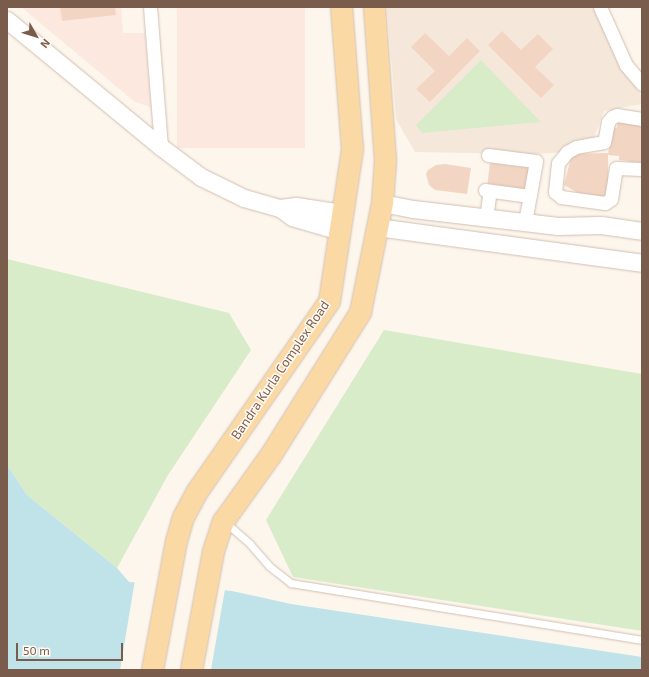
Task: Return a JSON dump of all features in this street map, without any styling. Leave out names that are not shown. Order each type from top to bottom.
[{"type":"main road","name":"Bandra Kurla Complex Road","points":[[152,670],[176,541],[183,517],[197,491],[282,373],[329,301],[352,149],[341,7]]},
{"type":"main road","points":[[191,670],[213,551],[224,521],[271,454],[360,312],[382,203],[385,160],[374,7]]},
{"type":"street","points":[[150,7],[161,147]]},
{"type":"street","points":[[600,7],[626,65],[642,84]]},
{"type":"street","points":[[7,20],[161,147],[201,177],[244,198],[280,208],[292,217],[341,222]]},
{"type":"street","points":[[642,119],[617,115],[612,117],[608,122],[604,142],[576,147],[567,152],[558,163],[555,192],[561,197],[605,203],[611,199],[616,168],[642,168]]},
{"type":"street","points":[[488,155],[536,162],[525,222]]},
{"type":"street","points":[[486,218],[488,191],[530,196]]},
{"type":"street","points":[[382,203],[413,209],[486,218],[558,226],[601,225],[642,232]]},
{"type":"street","points":[[377,227],[642,263]]},
{"type":"lane","points":[[224,521],[250,544],[268,566],[290,583],[642,640]]},
{"type":"shaded area","points":[[21,7],[121,7],[123,33],[145,33],[151,107],[135,102]]},
{"type":"shaded area","points":[[177,7],[305,7],[305,148],[177,148]]},
{"type":"shaded area","points":[[387,7],[601,7],[638,83],[642,104],[604,111],[589,151],[531,154],[415,152],[396,119]]},
{"type":"green space","points":[[481,60],[541,122],[422,133],[416,125]]},
{"type":"green space","points":[[7,259],[229,313],[251,350],[168,475],[117,568],[27,495],[7,465]]},
{"type":"green space","points":[[384,330],[642,374],[642,631],[293,577],[266,520]]},
{"type":"water","points":[[7,465],[27,495],[117,568],[129,582],[232,591],[291,604],[642,657],[642,670],[7,670]]},
{"type":"pier","points":[[135,580],[225,589],[211,670],[120,670]]},
{"type":"building","points":[[60,7],[115,7],[116,15],[62,21]]},
{"type":"building","points":[[502,31],[521,50],[538,34],[553,49],[535,67],[554,85],[541,98],[488,45]]},
{"type":"building","points":[[425,33],[449,56],[467,38],[480,51],[430,102],[416,89],[435,71],[411,47]]},
{"type":"building","points":[[618,121],[642,123],[641,167],[628,165],[628,161],[619,160],[619,156],[608,155],[612,127],[617,128]]},
{"type":"building","points":[[608,153],[608,196],[589,199],[564,185],[572,154]]},
{"type":"building","points":[[490,163],[530,168],[527,193],[487,188]]},
{"type":"building","points":[[445,164],[471,168],[467,194],[435,190],[429,185],[426,174],[428,170],[436,165]]}]
